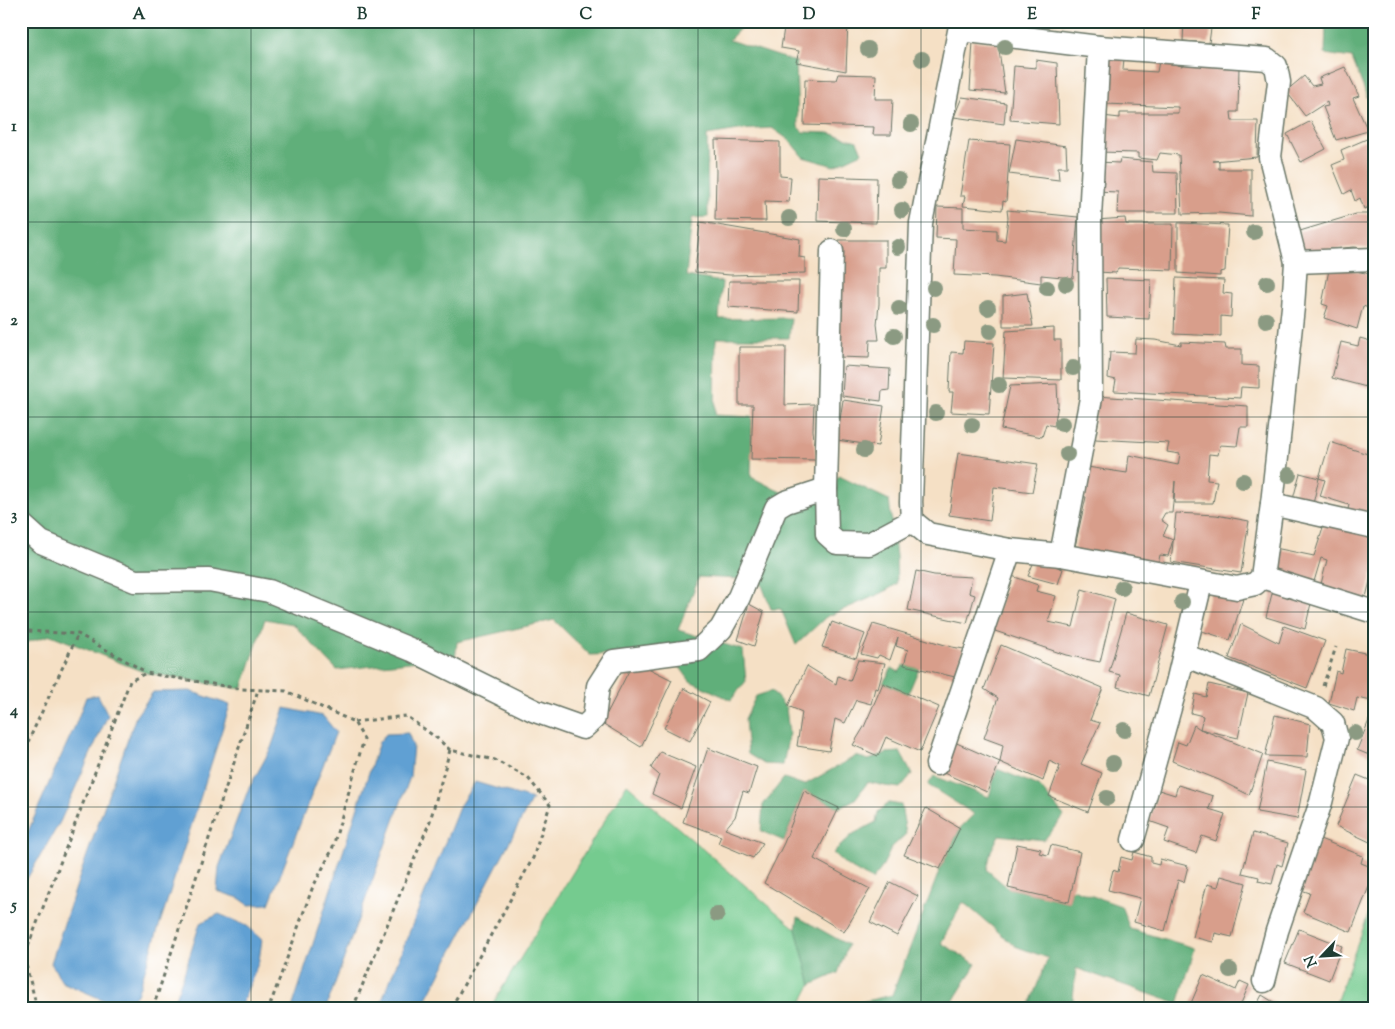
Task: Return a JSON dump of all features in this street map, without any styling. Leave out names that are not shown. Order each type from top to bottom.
[{"type":"street","points":[[961,26],[1099,48],[1267,59],[1276,66],[1279,82],[1270,157],[1296,262],[1272,504],[1262,577],[1255,584],[1237,588],[1202,583],[1062,555],[1010,550],[928,534],[912,521],[911,492],[921,223],[961,26]]},
{"type":"street","points":[[1062,555],[1091,398],[1090,218],[1099,48]]},
{"type":"street","points":[[832,251],[826,489],[827,534],[837,543],[868,544],[912,521]]},
{"type":"street","points":[[1296,262],[1374,259]]},
{"type":"street","points":[[21,524],[41,542],[135,581],[209,580],[268,591],[412,650],[535,711],[583,728],[594,718],[598,686],[614,661],[699,650],[721,629],[739,597],[776,508],[786,502],[826,489]]},
{"type":"street","points":[[1272,504],[1374,527]]},
{"type":"street","points":[[937,764],[1010,550]]},
{"type":"street","points":[[1262,577],[1374,612]]},
{"type":"street","points":[[1133,840],[1202,583]]},
{"type":"street","points":[[1184,655],[1316,708],[1334,723],[1337,738],[1321,802],[1278,931],[1264,981]]},
{"type":"path","points":[[21,634],[28,631],[78,634],[146,673],[242,689],[286,691],[354,722],[406,716],[450,750],[495,760],[528,778],[550,805],[533,858],[451,1008]]},
{"type":"path","points":[[21,757],[78,634]]},
{"type":"path","points":[[1316,708],[1336,647]]},
{"type":"path","points":[[37,1008],[23,959],[130,681],[146,673]]},
{"type":"path","points":[[153,1008],[258,690]]},
{"type":"path","points":[[269,1008],[312,889],[332,850],[364,739],[354,722]]},
{"type":"path","points":[[353,1008],[430,821],[450,750]]},
{"type":"green space","points":[[21,21],[747,21],[729,40],[796,62],[798,127],[803,132],[829,133],[857,141],[862,153],[834,166],[803,157],[789,140],[772,128],[739,130],[707,135],[708,217],[692,218],[686,276],[722,282],[719,319],[791,318],[789,338],[716,338],[715,415],[752,417],[751,477],[809,506],[839,476],[889,500],[896,556],[897,584],[882,593],[826,617],[796,645],[781,609],[771,609],[760,580],[699,577],[678,630],[743,650],[746,681],[731,700],[690,681],[669,652],[590,655],[554,620],[457,642],[454,669],[427,660],[337,670],[293,624],[265,619],[242,689],[146,673],[51,635],[21,644]]},
{"type":"green space","points":[[1326,21],[1374,21],[1374,115],[1352,58],[1325,54]]},
{"type":"green space","points":[[904,665],[919,668],[908,694],[883,683],[892,668],[899,672]]},
{"type":"green space","points":[[772,691],[786,708],[789,733],[783,765],[764,764],[748,754],[745,719],[756,696]]},
{"type":"green space","points":[[900,752],[912,774],[900,788],[868,782],[855,799],[839,808],[804,791],[784,841],[761,831],[763,805],[784,778],[804,785],[856,756],[869,760],[886,753]]},
{"type":"green space","points":[[997,769],[1039,786],[1064,816],[1044,840],[999,835],[991,851],[987,870],[1008,888],[1069,902],[1072,889],[1121,906],[1130,929],[1195,948],[1178,1004],[1076,968],[1072,1008],[1028,1008],[1048,958],[1015,946],[963,902],[941,943],[976,964],[949,1008],[864,1008],[857,1003],[892,995],[940,869],[960,828],[974,814],[928,785],[934,776],[989,797]]},
{"type":"green space","points":[[627,784],[796,929],[811,985],[799,1008],[490,1008]]},
{"type":"green space","points":[[889,803],[901,805],[906,834],[892,847],[881,869],[872,880],[846,865],[833,853],[853,834],[876,822],[878,812]]},
{"type":"green space","points":[[1374,899],[1374,1008],[1334,1008]]},
{"type":"green space","points":[[798,917],[848,945],[838,973],[811,985],[796,929]]},
{"type":"water","points":[[190,691],[230,705],[137,995],[122,1008],[62,982],[51,963],[136,716],[153,692]]},
{"type":"water","points":[[98,695],[108,715],[60,822],[21,889],[21,848],[86,697]]},
{"type":"water","points":[[285,708],[323,716],[336,732],[269,904],[249,905],[239,898],[217,891],[219,867],[248,790],[271,748]]},
{"type":"water","points":[[408,733],[413,746],[410,777],[326,1008],[292,1008],[379,742],[386,734]]},
{"type":"water","points":[[475,782],[532,799],[422,1008],[379,1008],[460,805]]},
{"type":"water","points":[[219,914],[247,926],[262,939],[259,961],[240,1008],[171,1008],[200,923]]},
{"type":"building","points":[[785,21],[848,21],[846,71],[796,62],[799,51],[781,48]]},
{"type":"building","points":[[1184,21],[1212,21],[1209,43],[1183,41]]},
{"type":"building","points":[[973,41],[998,43],[1005,93],[970,90]]},
{"type":"building","points":[[1104,57],[1124,58],[1123,70],[1157,72],[1159,61],[1182,66],[1183,62],[1239,66],[1238,112],[1231,112],[1232,121],[1258,121],[1257,157],[1213,161],[1219,161],[1219,169],[1251,169],[1251,216],[1219,213],[1182,214],[1179,155],[1160,153],[1157,160],[1138,158],[1138,153],[1099,152],[1102,116],[1120,118],[1120,113],[1178,113],[1178,107],[1106,104]]},
{"type":"building","points":[[1036,60],[1057,63],[1059,124],[1010,120],[1014,66],[1036,68]]},
{"type":"building","points":[[1345,67],[1359,96],[1353,98],[1368,131],[1336,140],[1323,107],[1328,106],[1327,102],[1305,116],[1286,91],[1304,76],[1312,86],[1321,84],[1319,78]]},
{"type":"building","points":[[838,74],[876,75],[875,99],[893,99],[891,135],[873,135],[874,127],[804,125],[805,79],[836,80]]},
{"type":"building","points":[[962,97],[1006,103],[1004,124],[954,117]]},
{"type":"building","points":[[1311,121],[1326,149],[1301,162],[1287,134]]},
{"type":"building","points":[[1369,138],[1374,149],[1374,205],[1364,209],[1360,198],[1355,201],[1351,190],[1344,194],[1332,165],[1344,160],[1341,150]]},
{"type":"building","points":[[1016,139],[1066,146],[1067,167],[1058,167],[1059,180],[1009,174]]},
{"type":"building","points":[[715,140],[780,142],[780,176],[791,177],[789,202],[765,201],[766,221],[715,220]]},
{"type":"building","points":[[969,141],[1010,144],[1006,202],[1003,201],[1002,210],[963,206],[965,196],[960,196]]},
{"type":"building","points":[[1120,159],[1152,162],[1153,172],[1177,173],[1178,213],[1117,213],[1118,192],[1095,191],[1097,162],[1119,163]]},
{"type":"building","points":[[818,176],[877,178],[876,223],[817,221]]},
{"type":"building","points":[[937,207],[963,208],[963,228],[997,230],[997,240],[1005,241],[1008,218],[1007,210],[1078,217],[1073,278],[1041,275],[1041,283],[995,277],[954,275],[956,239],[936,238]]},
{"type":"building","points":[[1356,214],[1374,214],[1374,249],[1354,247],[1301,252],[1300,231]]},
{"type":"building","points":[[1125,218],[1126,224],[1173,224],[1172,270],[1118,268],[1116,273],[1097,272],[1096,220]]},
{"type":"building","points":[[700,222],[800,239],[799,257],[805,258],[805,273],[730,275],[695,272]]},
{"type":"building","points":[[1178,223],[1228,225],[1225,271],[1220,272],[1220,276],[1178,273]]},
{"type":"building","points":[[839,240],[886,240],[886,268],[879,268],[877,324],[879,340],[870,340],[869,358],[839,357]]},
{"type":"building","points":[[1347,269],[1374,275],[1374,310],[1363,306],[1357,329],[1324,318],[1328,306],[1322,304],[1329,270]]},
{"type":"building","points":[[1106,278],[1151,280],[1149,319],[1107,317]]},
{"type":"building","points":[[1176,278],[1224,280],[1223,293],[1232,294],[1231,317],[1221,316],[1221,336],[1174,334]]},
{"type":"building","points":[[729,281],[799,281],[798,312],[728,307]]},
{"type":"building","points":[[1027,293],[1033,326],[1003,326],[1003,296]]},
{"type":"building","points":[[1054,328],[1054,340],[1061,340],[1061,380],[1003,378],[1006,331]]},
{"type":"building","points":[[1360,338],[1374,342],[1374,389],[1332,378],[1341,342],[1358,346]]},
{"type":"building","points":[[1136,339],[1155,340],[1181,345],[1181,342],[1225,344],[1226,349],[1242,349],[1242,365],[1259,366],[1259,388],[1241,387],[1240,398],[1114,391],[1116,380],[1108,378],[1110,352],[1135,353]]},
{"type":"building","points":[[964,341],[994,343],[989,414],[951,412],[953,392],[949,392],[951,352],[963,353]]},
{"type":"building","points":[[739,347],[786,347],[785,405],[814,404],[813,430],[816,460],[751,459],[753,405],[739,405]]},
{"type":"building","points":[[844,366],[890,369],[889,390],[882,391],[881,401],[842,396]]},
{"type":"building","points":[[1057,384],[1058,405],[1054,426],[1046,424],[1042,437],[1001,429],[1010,386]]},
{"type":"building","points":[[1096,396],[1248,406],[1248,427],[1240,427],[1237,446],[1220,445],[1218,455],[1209,454],[1207,480],[1217,481],[1213,503],[1174,503],[1175,481],[1172,513],[1165,513],[1161,520],[1168,525],[1163,536],[1173,540],[1168,556],[1160,555],[1158,565],[1074,551],[1086,497],[1079,496],[1087,467],[1127,473],[1129,455],[1178,465],[1180,454],[1167,452],[1169,443],[1095,439]]},
{"type":"building","points":[[843,400],[884,406],[878,446],[837,440]]},
{"type":"building","points":[[1330,442],[1374,456],[1374,520],[1347,513],[1349,505],[1320,496],[1325,480],[1319,478]]},
{"type":"building","points":[[958,453],[1038,464],[1032,492],[994,487],[990,521],[949,515]]},
{"type":"building","points":[[1300,473],[1319,478],[1313,504],[1293,499]]},
{"type":"building","points":[[1176,513],[1216,515],[1249,521],[1241,573],[1171,562]]},
{"type":"building","points":[[1325,522],[1374,536],[1374,574],[1372,573],[1365,601],[1320,588],[1327,560],[1321,558],[1313,585],[1270,573],[1275,548],[1314,556]]},
{"type":"building","points":[[1035,559],[1063,569],[1058,584],[1028,576]]},
{"type":"building","points":[[916,571],[934,575],[972,577],[969,593],[975,595],[967,623],[908,610]]},
{"type":"building","points":[[1009,575],[1038,585],[1036,591],[1056,596],[1048,622],[1073,627],[1082,589],[1115,599],[1100,662],[1066,655],[992,630]]},
{"type":"building","points":[[1274,586],[1312,599],[1305,629],[1266,617]]},
{"type":"building","points":[[1212,589],[1243,599],[1230,640],[1199,630]]},
{"type":"building","points":[[749,604],[764,612],[754,646],[738,640]]},
{"type":"building","points":[[1126,613],[1168,625],[1149,696],[1117,687],[1120,675],[1109,672]]},
{"type":"building","points":[[832,622],[865,634],[856,658],[822,647]]},
{"type":"building","points":[[873,624],[964,649],[955,677],[904,665],[908,650],[896,646],[898,637],[890,660],[879,655],[877,658],[861,654]]},
{"type":"building","points":[[1241,624],[1279,643],[1284,626],[1325,641],[1307,688],[1229,658]]},
{"type":"building","points":[[1001,645],[1103,688],[1090,720],[1100,723],[1081,764],[1102,773],[1088,812],[1049,796],[1060,766],[1049,761],[1043,781],[1000,762],[1003,745],[984,738],[998,698],[984,689]]},
{"type":"building","points":[[1346,649],[1374,655],[1372,701],[1357,698],[1354,711],[1329,703],[1336,671],[1341,673]]},
{"type":"building","points":[[858,660],[885,663],[878,689],[875,688],[871,704],[856,700],[845,723],[835,719],[829,751],[797,746],[802,712],[788,706],[807,666],[836,684],[838,676],[850,681]]},
{"type":"building","points":[[634,661],[672,680],[641,747],[602,723]]},
{"type":"building","points":[[883,683],[939,707],[920,752],[886,737],[878,756],[853,745],[864,727]]},
{"type":"building","points":[[1209,684],[1248,693],[1238,738],[1200,729],[1203,716],[1191,713],[1195,694],[1206,697]]},
{"type":"building","points":[[684,688],[710,702],[690,741],[664,728]]},
{"type":"building","points":[[1374,708],[1374,757],[1357,750]]},
{"type":"building","points":[[1275,715],[1310,724],[1307,757],[1265,756]]},
{"type":"building","points":[[1194,725],[1263,754],[1249,795],[1219,780],[1172,761],[1178,742],[1186,745]]},
{"type":"building","points":[[952,741],[1000,762],[987,792],[939,771]]},
{"type":"building","points":[[708,748],[757,767],[749,793],[743,791],[735,817],[725,829],[763,843],[753,858],[718,843],[721,836],[683,822]]},
{"type":"building","points":[[660,752],[696,767],[681,808],[652,794],[659,775],[651,768]]},
{"type":"building","points":[[1267,762],[1306,770],[1297,819],[1257,812]]},
{"type":"building","points":[[1357,775],[1374,782],[1374,844],[1336,826]]},
{"type":"building","points":[[1178,785],[1213,796],[1209,809],[1225,814],[1216,841],[1202,836],[1196,853],[1164,842],[1169,828],[1149,821],[1159,790],[1175,795]]},
{"type":"building","points":[[804,791],[839,808],[814,859],[870,889],[844,932],[764,883],[784,843]]},
{"type":"building","points":[[926,808],[960,828],[940,869],[904,855]]},
{"type":"building","points":[[1253,833],[1288,843],[1282,866],[1277,864],[1272,884],[1258,881],[1259,877],[1242,873]]},
{"type":"building","points":[[1320,839],[1363,856],[1361,863],[1374,868],[1374,874],[1351,932],[1303,912],[1310,893],[1301,890]]},
{"type":"building","points":[[1017,844],[1041,849],[1039,853],[1048,855],[1051,845],[1080,852],[1069,902],[1008,888]]},
{"type":"building","points":[[1134,852],[1151,857],[1151,863],[1159,865],[1160,859],[1188,866],[1184,882],[1178,880],[1165,931],[1134,922],[1140,898],[1108,890],[1113,870],[1118,872],[1121,857],[1132,860]]},
{"type":"building","points":[[1221,876],[1246,883],[1232,937],[1215,933],[1213,942],[1193,937],[1207,884],[1218,887]]},
{"type":"building","points":[[890,882],[918,896],[897,936],[870,922]]},
{"type":"building","points":[[1299,929],[1342,946],[1329,980],[1285,963]]},
{"type":"building","points":[[1203,975],[1236,990],[1240,981],[1249,985],[1239,1008],[1189,1008]]},
{"type":"building","points":[[1262,995],[1283,1008],[1255,1008]]}]
